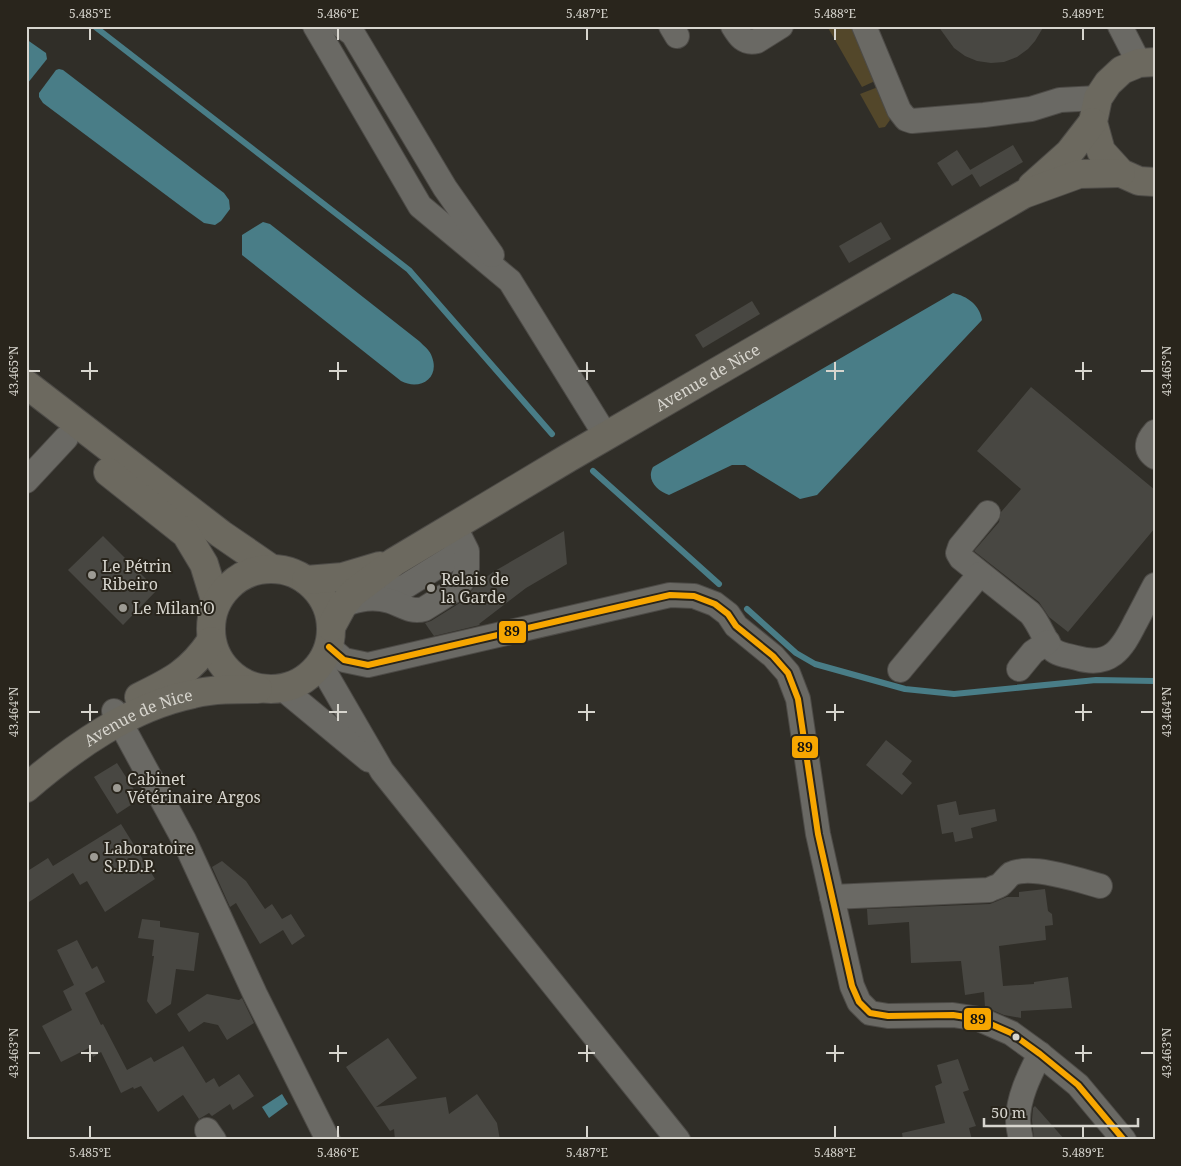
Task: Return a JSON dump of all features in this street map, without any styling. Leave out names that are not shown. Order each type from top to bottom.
[{"type":"main road","name":"Avenue de Nice","points":[[1024,194],[1069,153],[1096,110],[1108,83],[1122,70],[1147,63]]},
{"type":"main road","points":[[1096,110],[1101,151],[1121,173],[1139,180],[1155,182]]},
{"type":"main road","name":"Avenue de Nice","points":[[306,580],[342,577],[394,562],[458,533],[573,455],[1024,194],[1080,174],[1121,173]]},
{"type":"main road","points":[[26,384],[221,534],[272,569]]},
{"type":"main road","points":[[26,408],[186,534],[204,564],[216,603]]},
{"type":"main road","name":"Avenue de Nice","points":[[331,636],[353,593],[394,562]]},
{"type":"main road","points":[[272,569],[290,572],[306,580],[319,593],[328,609],[331,636],[304,680],[273,689],[241,682],[222,665],[211,641],[210,622],[216,603],[226,589],[239,578],[255,571],[272,569]]},
{"type":"main road","name":"Avenue de Nice","points":[[26,788],[51,766],[117,716],[128,702],[167,684],[186,671],[200,657],[211,641]]},
{"type":"main road","name":"Avenue de Nice","points":[[26,772],[64,743],[117,716],[192,694],[225,689],[273,689]]},
{"type":"street","points":[[316,26],[420,206],[510,280]]},
{"type":"street","points":[[342,26],[353,34],[445,188],[510,280],[606,436]]},
{"type":"street","points":[[733,26],[743,40],[753,42],[781,26]]},
{"type":"street","points":[[864,26],[899,110],[906,119],[912,121],[984,115],[1031,109],[1060,100],[1096,110]]},
{"type":"street","points":[[1120,26],[1147,63]]},
{"type":"street","points":[[1155,432],[1148,440],[1147,447],[1149,453],[1155,457]]},
{"type":"street","points":[[26,481],[66,438]]},
{"type":"street","points":[[988,513],[960,547],[958,553],[961,558],[980,574],[1030,613],[1038,622],[1051,648],[1057,652],[1090,662],[1101,661],[1113,655],[1124,646],[1155,585]]},
{"type":"street","points":[[331,636],[358,599],[373,598],[389,601],[410,610],[419,610],[456,589],[463,580],[467,568],[466,551],[458,533]]},
{"type":"street","points":[[900,670],[980,574]]},
{"type":"street","points":[[331,636],[344,660],[368,665],[670,595],[694,596],[716,604],[728,614],[736,626],[773,656],[788,674],[798,699],[818,834],[852,986],[859,1002],[870,1012],[888,1016],[953,1014],[979,1019],[1011,1033],[1078,1085],[1124,1140]]},
{"type":"street","points":[[331,636],[382,771]]},
{"type":"street","points":[[1019,669],[1033,652],[1048,642]]},
{"type":"street","points":[[273,689],[382,771],[678,1140]]},
{"type":"street","points":[[117,716],[184,840],[255,994],[328,1140]]},
{"type":"street","points":[[832,897],[989,890],[1017,872],[1055,873],[1100,886]]},
{"type":"street","points":[[1022,1140],[1018,1121],[1020,1106],[1027,1080],[1040,1054]]},
{"type":"shaded area","points":[[827,26],[854,26],[875,81],[862,87]]},
{"type":"shaded area","points":[[878,87],[890,120],[885,127],[879,128],[860,94]]},
{"type":"water","points":[[26,39],[46,53],[47,59],[27,84]]},
{"type":"water","points":[[56,70],[63,70],[224,193],[229,200],[230,209],[221,221],[215,225],[204,223],[43,103],[39,93]]},
{"type":"water","points":[[263,222],[270,224],[419,341],[428,350],[434,364],[431,376],[427,381],[408,384],[401,381],[242,255],[242,235]]},
{"type":"water","points":[[953,293],[963,296],[972,302],[979,310],[982,320],[817,495],[800,499],[745,465],[732,465],[669,495],[660,491],[652,481],[651,472],[653,467]]},
{"type":"water","points":[[282,1094],[288,1104],[269,1118],[262,1107]]},
{"type":"building","points":[[938,26],[1044,26],[1035,41],[1017,57],[1004,62],[991,63],[977,61],[965,56],[954,48]]},
{"type":"building","points":[[1013,145],[1023,162],[980,187],[972,174],[952,186],[937,163],[957,150],[970,170]]},
{"type":"building","points":[[881,222],[891,239],[849,263],[839,246]]},
{"type":"building","points":[[752,301],[760,314],[703,348],[695,335]]},
{"type":"building","points":[[1031,387],[1155,490],[1155,528],[1068,632],[1049,617],[1039,602],[974,551],[999,522],[1001,512],[1021,489],[977,451]]},
{"type":"building","points":[[564,531],[567,564],[526,588],[480,625],[434,636],[425,623],[463,601],[476,585],[493,572]]},
{"type":"building","points":[[103,536],[157,590],[123,625],[68,570]]},
{"type":"building","points":[[886,740],[912,761],[902,774],[912,783],[902,795],[866,765]]},
{"type":"building","name":"Cabinet Vétérinaire Argos","points":[[117,763],[140,799],[117,814],[94,777]]},
{"type":"building","points":[[956,801],[959,815],[995,809],[997,821],[971,828],[973,838],[955,842],[953,832],[942,834],[937,805]]},
{"type":"building","points":[[121,824],[155,879],[105,912],[87,881],[80,885],[73,873],[26,904],[26,872],[48,858],[53,866]]},
{"type":"building","points":[[222,861],[246,881],[265,909],[272,904],[282,919],[291,914],[305,936],[292,945],[283,930],[260,944],[236,903],[230,907],[212,867]]},
{"type":"building","points":[[1045,889],[1048,911],[1052,914],[1053,925],[1045,926],[1046,940],[999,946],[1003,986],[1034,984],[1034,982],[1068,977],[1072,1008],[1021,1011],[1021,1018],[1004,1015],[985,1007],[984,992],[965,995],[961,961],[911,963],[909,922],[868,925],[867,909],[990,904],[1007,897],[1019,897],[1019,892]]},
{"type":"building","points":[[142,919],[160,921],[160,927],[199,933],[194,971],[176,969],[171,1004],[156,1014],[147,1001],[154,956],[152,956],[154,940],[138,938]]},
{"type":"building","points":[[77,940],[92,969],[97,966],[105,982],[85,993],[127,1070],[151,1057],[154,1062],[183,1046],[206,1083],[214,1078],[219,1087],[239,1074],[254,1096],[233,1110],[230,1104],[212,1116],[209,1113],[199,1119],[183,1095],[158,1112],[141,1086],[134,1089],[133,1087],[121,1093],[101,1052],[93,1057],[89,1048],[61,1062],[42,1026],[72,1010],[63,991],[74,985],[57,950]]},
{"type":"building","points":[[207,994],[239,1000],[242,998],[254,1023],[227,1040],[218,1025],[204,1022],[189,1032],[177,1014]]},
{"type":"building","points":[[388,1038],[417,1078],[376,1107],[446,1097],[449,1114],[477,1094],[497,1123],[500,1140],[395,1140],[394,1129],[390,1131],[346,1067]]},
{"type":"building","points":[[958,1059],[969,1090],[963,1092],[976,1126],[969,1128],[972,1140],[903,1140],[902,1133],[945,1123],[935,1086],[942,1083],[937,1065]]},
{"type":"building","points":[[1035,1106],[1065,1140],[1034,1140],[1032,1120],[1033,1108]]},
{"type":"waterway","points":[[94,26],[409,270],[552,434]]},
{"type":"waterway","points":[[593,471],[719,584]]},
{"type":"waterway","points":[[747,609],[796,653],[815,664],[905,689],[954,694],[1096,680],[1155,681]]},
{"type":"transit line","name":"89","points":[[329,647],[344,660],[368,665],[670,595],[694,596],[715,604],[728,614],[736,626],[773,656],[788,673],[798,699],[818,834],[852,986],[859,1002],[870,1013],[888,1016],[953,1015],[979,1019],[1011,1033],[1078,1085],[1124,1140]]},
{"type":"place","name":"Le Pétrin Ribeiro","points":[[92,575]]},
{"type":"place","name":"Relais de la Garde","points":[[431,588]]},
{"type":"place","name":"Le Milan'O","points":[[123,608]]},
{"type":"place","name":"Cabinet Vétérinaire Argos","points":[[117,788]]},
{"type":"place","name":"Laboratoire S.P.D.P.","points":[[94,857]]}]
